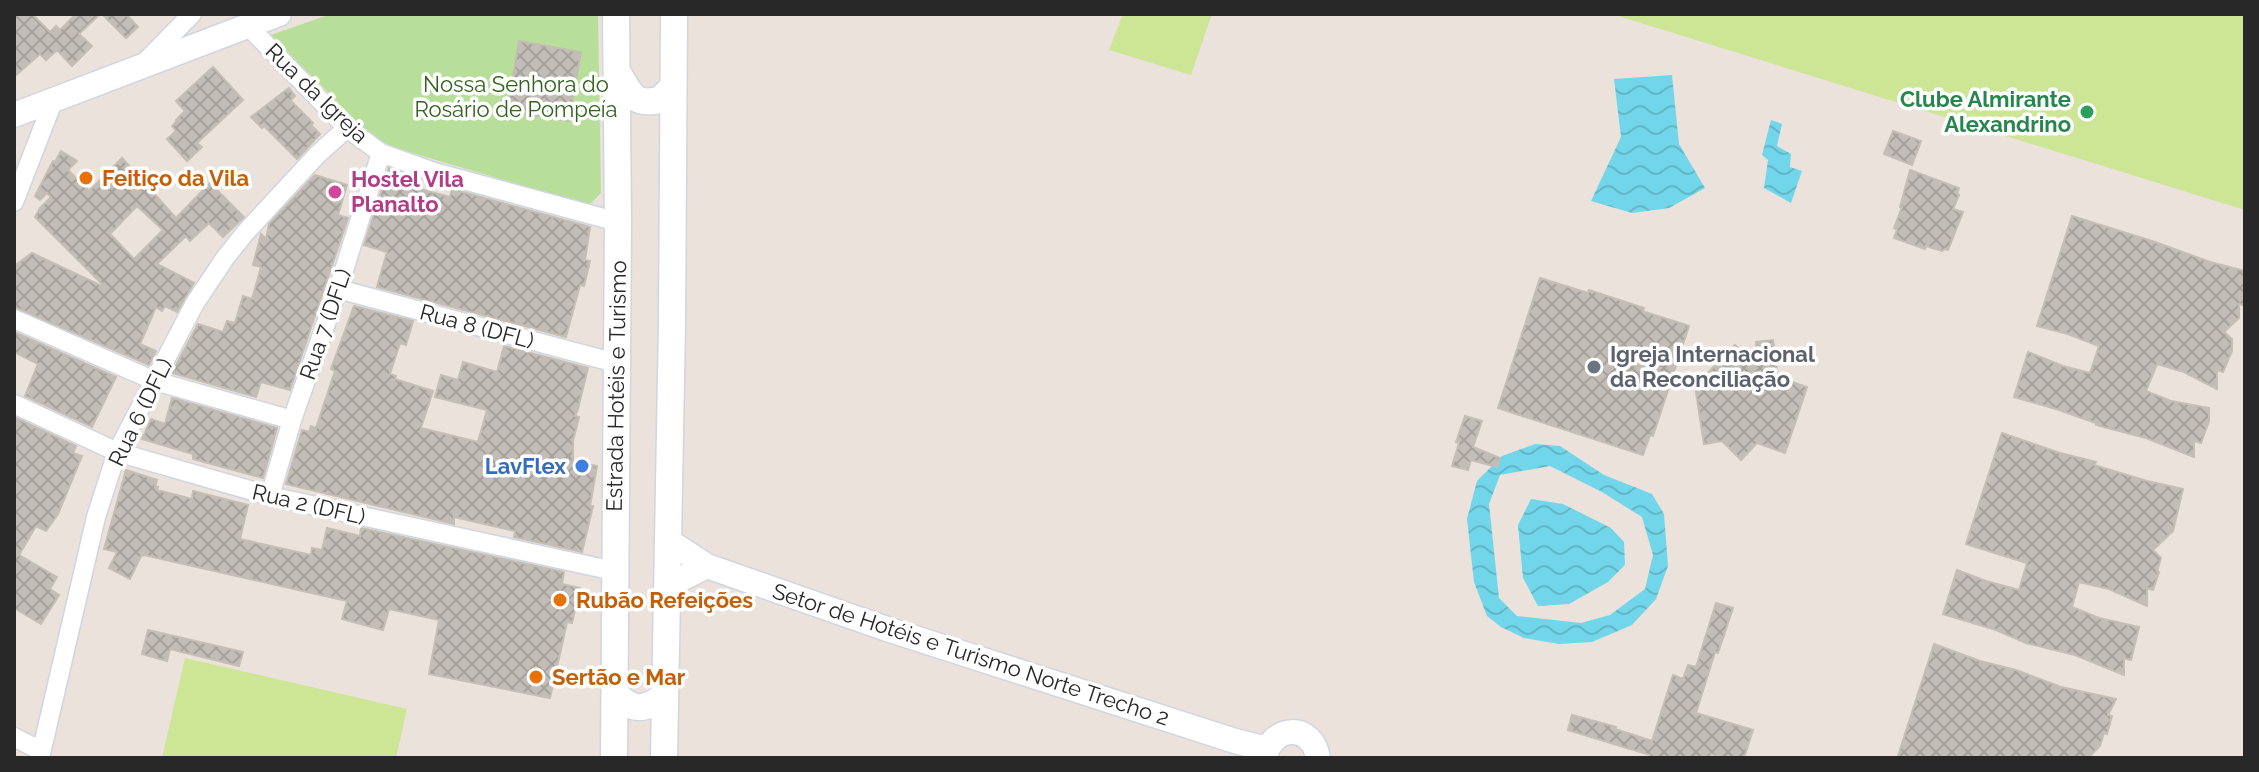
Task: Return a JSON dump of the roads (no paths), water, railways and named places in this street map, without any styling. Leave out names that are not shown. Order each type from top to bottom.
[{"type":"main road","name":"Estrada Hotéis e Turismo","points":[[614,758],[618,222],[616,14]]},
{"type":"main road","points":[[664,758],[674,14]]},
{"type":"main road","points":[[618,73],[632,96],[640,101],[660,100],[672,88]]},
{"type":"main road","points":[[615,693],[627,704],[637,707],[651,705],[665,695]]},
{"type":"street","points":[[142,65],[192,14]]},
{"type":"street","points":[[14,115],[279,14]]},
{"type":"street","name":"Rua da Igreja","points":[[248,26],[347,128],[381,153],[434,172],[618,222]]},
{"type":"street","points":[[14,202],[54,99]]},
{"type":"street","name":"Rua 6 (DFL)","points":[[40,755],[96,517],[117,452],[195,303],[225,258],[308,165],[347,128]]},
{"type":"street","name":"Rua 7 (DFL)","points":[[270,496],[292,420],[381,153]]},
{"type":"street","name":"Rua 8 (DFL)","points":[[338,289],[616,363]]},
{"type":"street","points":[[14,319],[155,381],[292,420]]},
{"type":"street","name":"Rua 2 (DFL)","points":[[14,404],[117,452],[270,496],[614,571]]},
{"type":"street","name":"Setor de Hotéis e Turismo Norte Trecho 2","points":[[667,540],[707,566],[887,629],[1235,741],[1263,755]]},
{"type":"street","points":[[667,586],[707,566]]},
{"type":"street","points":[[1263,755],[1276,737],[1297,733],[1312,742],[1318,758]]},
{"type":"street","points":[[14,737],[40,755]]},
{"type":"water","points":[[1672,75],[1679,144],[1705,188],[1669,208],[1632,213],[1591,201],[1621,137],[1614,79]]},
{"type":"water","points":[[1771,120],[1782,124],[1777,146],[1791,154],[1790,167],[1802,171],[1791,203],[1764,188],[1768,160],[1762,155]]},
{"type":"water","points":[[1535,444],[1560,446],[1604,475],[1652,494],[1664,514],[1668,566],[1656,599],[1632,625],[1592,642],[1559,644],[1524,638],[1487,616],[1474,582],[1467,519],[1477,481],[1502,456]],"holes":[[[1550,466],[1602,492],[1642,517],[1653,555],[1645,589],[1610,615],[1581,623],[1517,616],[1499,598],[1489,504],[1500,475]]]},
{"type":"water","points":[[1531,499],[1563,504],[1611,528],[1624,542],[1625,565],[1608,582],[1569,604],[1538,606],[1523,578],[1518,525]]},
{"type":"place","name":"Clube Almirante Alexandrino","points":[[2087,112]]},
{"type":"place","name":"Feitiço da Vila","points":[[86,178]]},
{"type":"place","name":"Hostel Vila Planalto","points":[[335,192]]},
{"type":"place","name":"Igreja Internacional da Reconciliação","points":[[1594,367]]},
{"type":"place","name":"LavFlex","points":[[582,466]]},
{"type":"place","name":"Rubão Refeições","points":[[560,600]]},
{"type":"place","name":"Sertão e Mar","points":[[536,677]]},
{"type":"park label","name":"Nossa Senhora do Rosário de Pompeía","points":[[516,96]]}]
